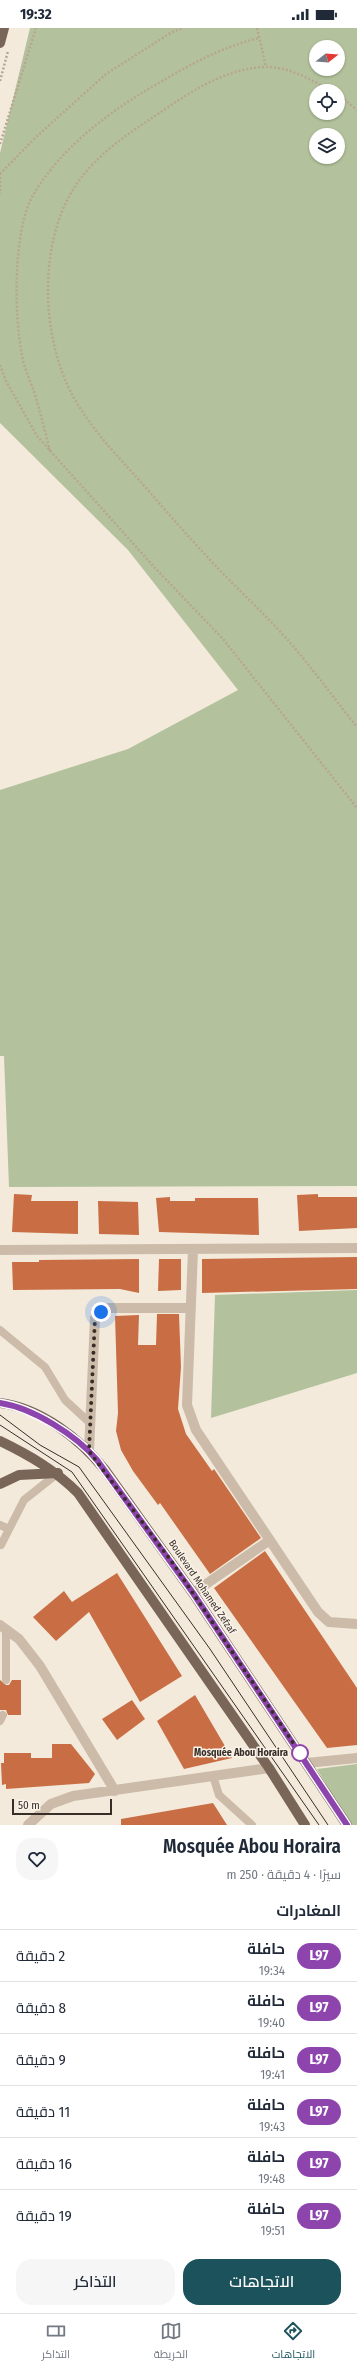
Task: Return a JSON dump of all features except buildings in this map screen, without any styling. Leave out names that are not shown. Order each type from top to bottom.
[{"type":"main road","points":[[4,28],[5,43]]},
{"type":"main road","name":"Boulevard Mohamed Zefzaf","points":[[3,1402],[23,1408],[63,1431],[89,1451],[193,1593],[347,1825]]},
{"type":"main road","points":[[0,1441],[22,1451],[58,1473],[78,1493],[117,1547],[269,1768],[305,1825]]},
{"type":"main road","points":[[0,1484],[19,1475],[58,1473]]},
{"type":"street","points":[[0,1250],[357,1248]]},
{"type":"street","points":[[193,1250],[187,1405],[190,1417],[196,1430],[318,1612],[329,1622],[357,1624]]},
{"type":"street","points":[[89,1451],[95,1318],[109,1308],[190,1308]]},
{"type":"street","points":[[193,1593],[270,1540]]},
{"type":"street","points":[[3,1627],[23,1643],[40,1666],[114,1791]]},
{"type":"street","points":[[307,1763],[357,1758]]},
{"type":"street","points":[[28,1825],[42,1810],[62,1800],[269,1768]]},
{"type":"lane","points":[[0,1330],[45,1367],[65,1400],[90,1423]]},
{"type":"lane","points":[[1,1545],[24,1500],[58,1473]]},
{"type":"lane","points":[[0,1524],[9,1529]]},
{"type":"lane","points":[[3,1627],[3,1665],[6,1680]]},
{"type":"lane","points":[[213,1776],[220,1795],[252,1825]]},
{"type":"path","points":[[0,144],[36,28]]},
{"type":"path","points":[[0,194],[0,174],[36,137],[106,74],[172,32],[183,28]]},
{"type":"path","points":[[257,28],[266,67]]},
{"type":"path","points":[[50,451],[22,356],[16,294],[22,229],[32,198],[52,168],[76,142],[125,104],[182,68],[245,41],[259,38]]},
{"type":"path","points":[[0,81],[5,43]]},
{"type":"path","points":[[319,84],[300,74],[266,67],[226,75],[187,94],[120,139],[96,161],[75,187],[59,216],[52,244],[48,272],[50,314],[56,354],[79,408],[110,448],[206,555],[285,637],[357,727]]},
{"type":"path","points":[[345,100],[357,110]]},
{"type":"path","points":[[0,365],[6,381],[37,436],[155,568],[223,640],[357,808]]},
{"type":"green space","points":[[30,28],[357,28],[357,1186],[9,1187],[4,1056],[0,1056],[0,790],[128,749],[238,690],[128,550],[0,423],[0,153]]},
{"type":"green space","points":[[357,1290],[357,1373],[211,1418],[215,1295]]},
{"type":"green space","points":[[357,1764],[357,1825],[350,1825],[317,1769]]},
{"type":"tram line","points":[[0,1415],[40,1445],[79,1467],[210,1649],[328,1825]]},
{"type":"tram line","points":[[0,1425],[72,1472],[319,1825]]},
{"type":"bus line","name":"L97","points":[[0,1403],[23,1408],[63,1431],[89,1451],[97,1460],[172,1562],[347,1825]]},
{"type":"place","name":"Mosquée Abou Horaira","points":[[300,1753]]},
{"type":"route","points":[[101,1312],[95,1318],[89,1451],[105,1470],[172,1562],[300,1753]]}]
